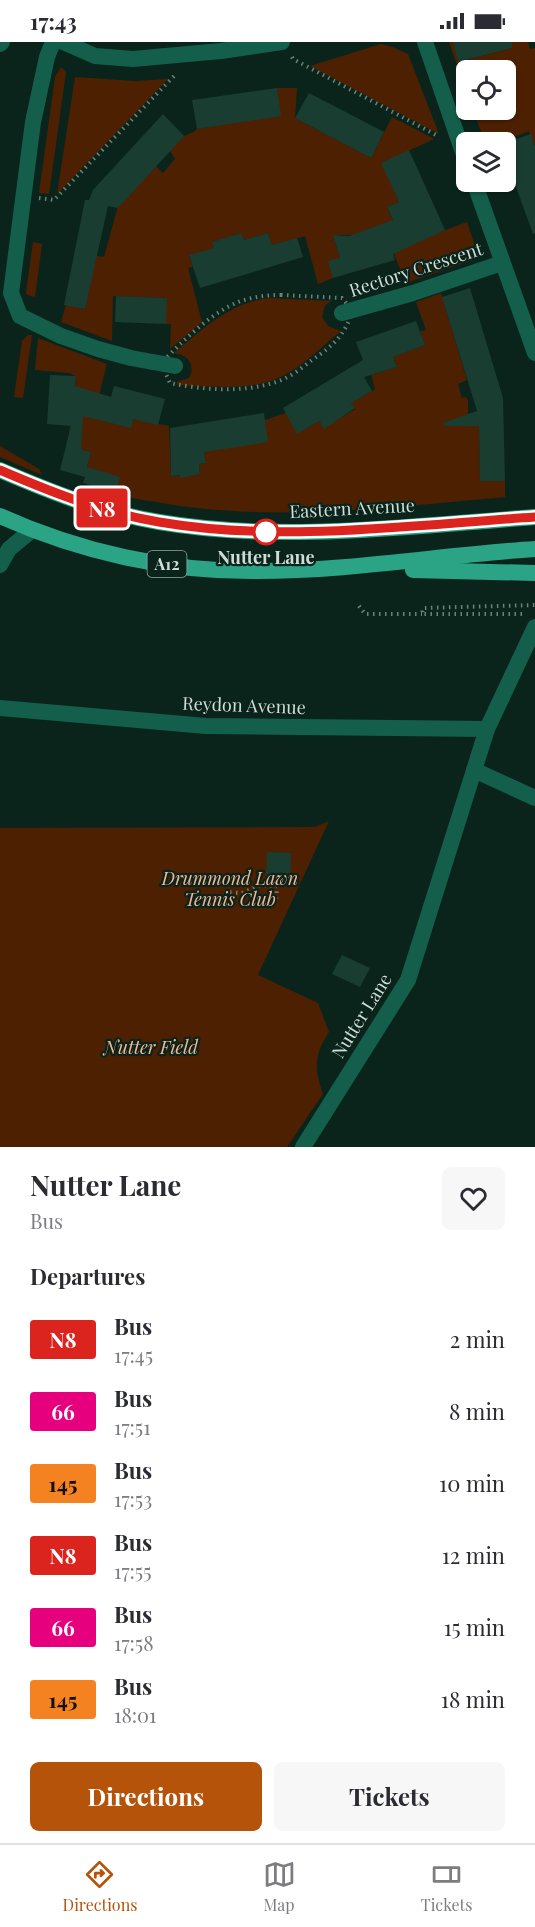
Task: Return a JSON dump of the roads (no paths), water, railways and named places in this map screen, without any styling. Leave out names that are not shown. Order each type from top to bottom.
[{"type":"highway","name":"Eastern Avenue","points":[[0,470],[63,496],[122,514],[158,522],[230,531],[322,531],[535,517]]},
{"type":"highway","name":"A12","points":[[0,516],[75,545],[138,560],[199,568],[257,571],[340,568],[535,549]]},
{"type":"highway","name":"A12","points":[[340,568],[535,573]]},
{"type":"street","points":[[52,42],[33,122],[11,293],[20,316],[61,336],[130,358],[168,364]]},
{"type":"street","points":[[63,42],[95,56],[133,59],[221,51],[282,42]]},
{"type":"street","points":[[425,42],[456,132]]},
{"type":"street","points":[[477,192],[535,353]]},
{"type":"street","name":"Rectory Crescent","points":[[348,312],[502,263]]},
{"type":"street","points":[[0,565],[9,549],[32,530]]},
{"type":"street","name":"Nutter Lane","points":[[303,1147],[408,980],[487,729],[529,620]]},
{"type":"street","name":"Reydon Avenue","points":[[0,708],[206,726],[487,729]]},
{"type":"street","points":[[474,770],[535,798]]},
{"type":"place","name":"Nutter Lane","points":[[266,532]]},
{"type":"park label","name":"Drummond Lawn Tennis Club","points":[[230,889]]},
{"type":"park label","name":"Nutter Field","points":[[151,1048]]}]
